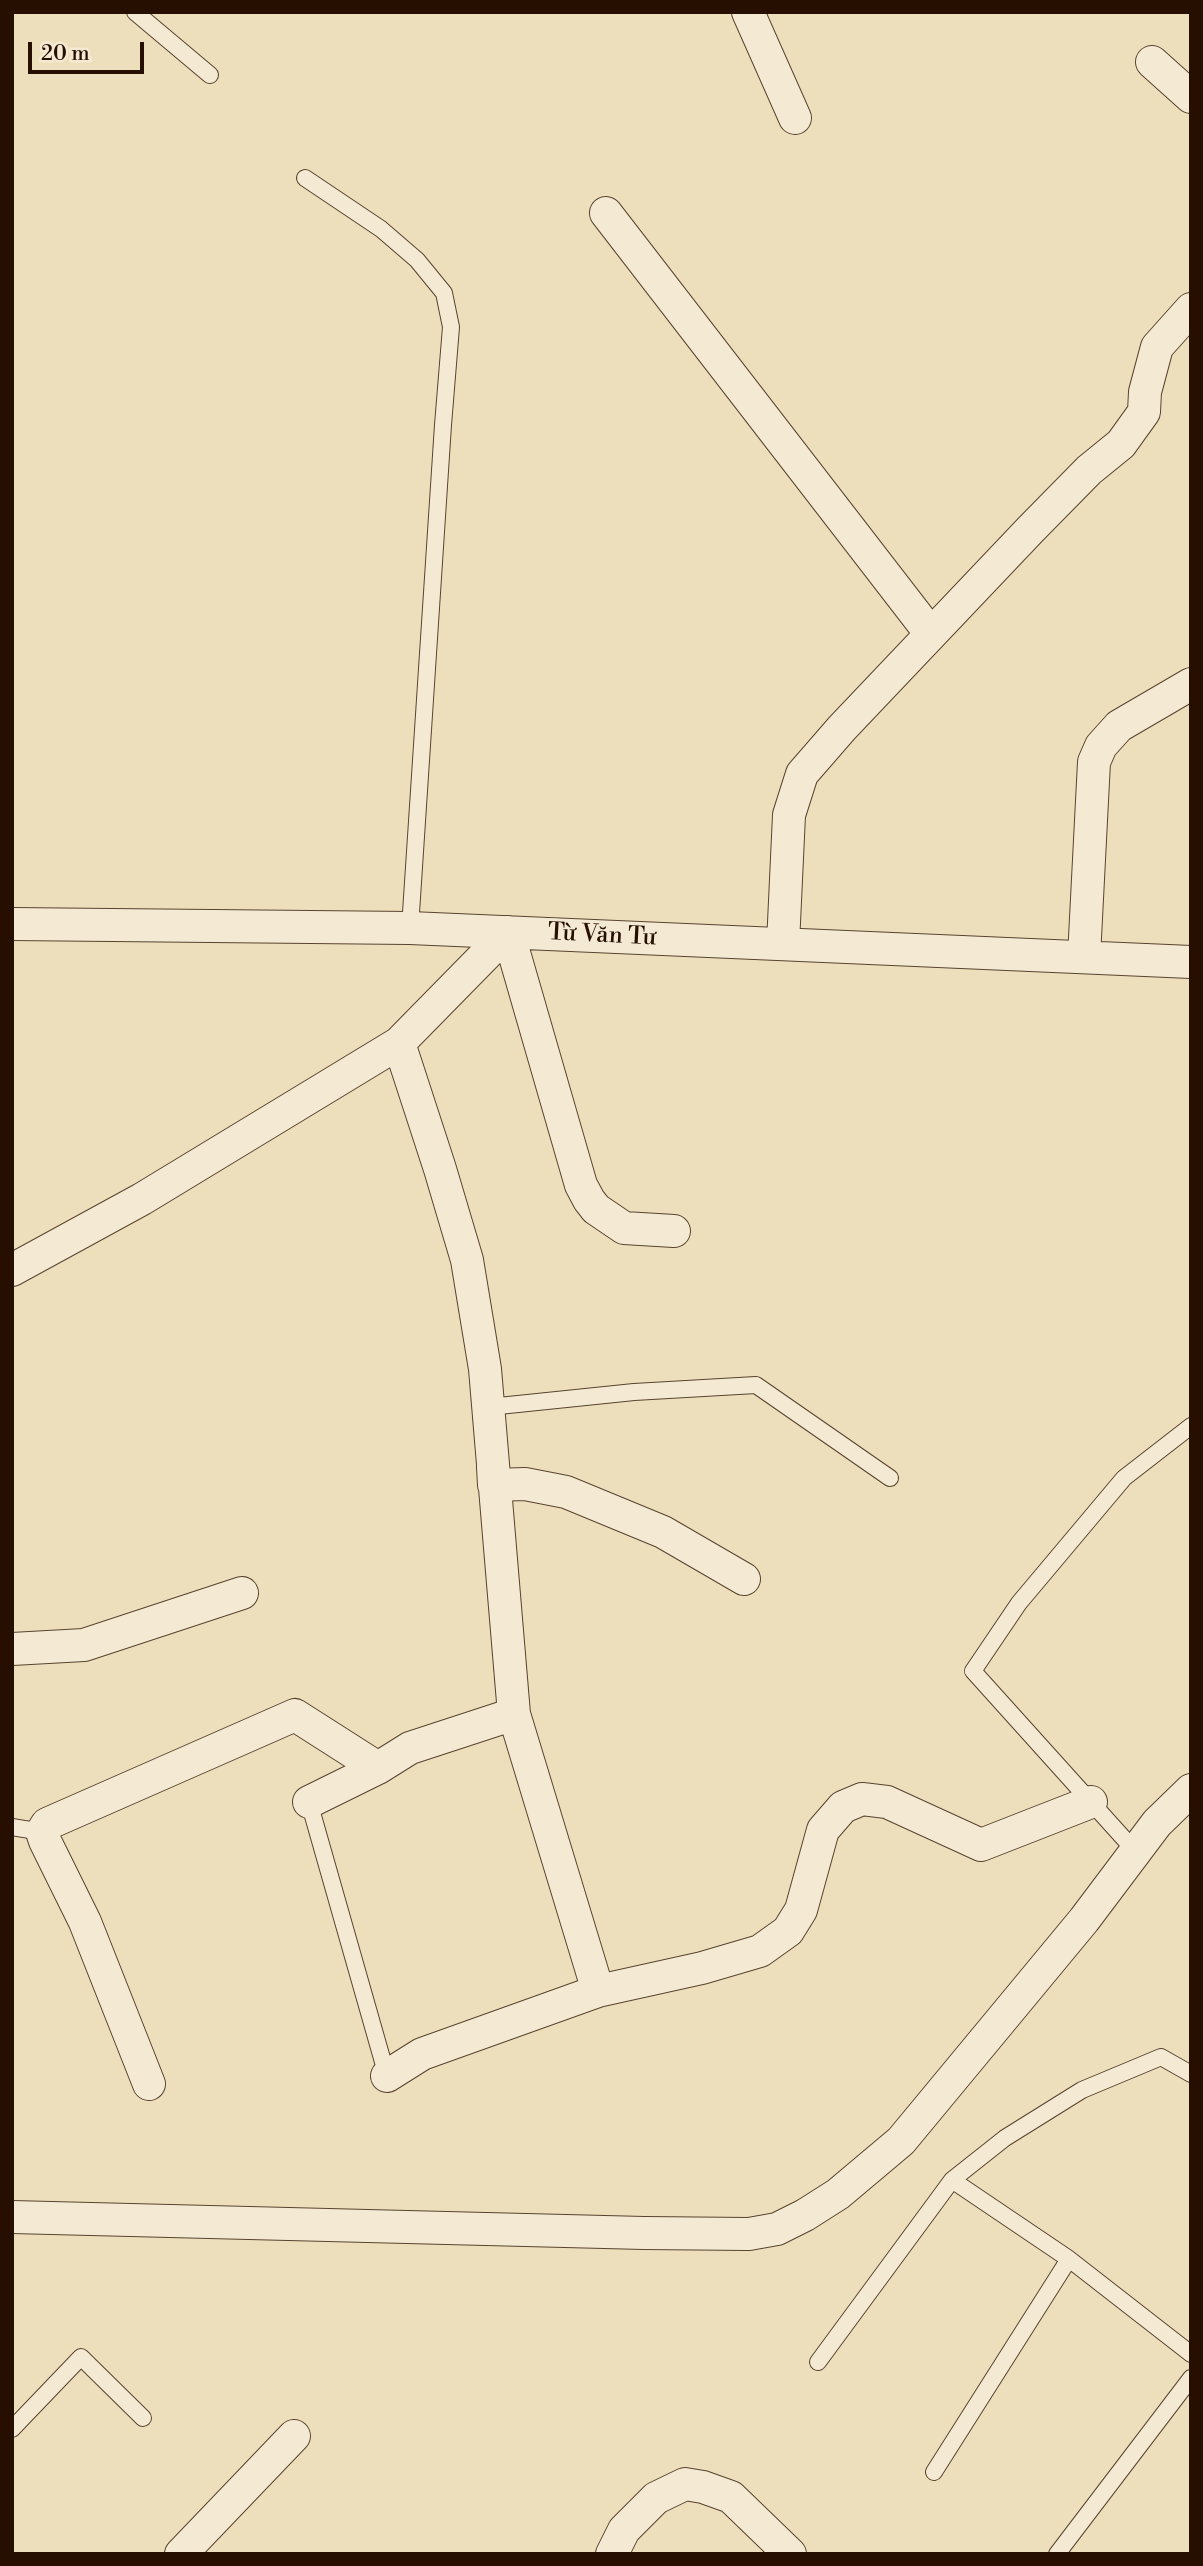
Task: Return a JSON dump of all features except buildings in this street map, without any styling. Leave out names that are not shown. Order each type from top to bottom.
[{"type":"street","points":[[748,12],[795,118]]},
{"type":"street","points":[[1152,62],[1191,97]]},
{"type":"street","points":[[607,214],[932,634]]},
{"type":"street","points":[[783,944],[789,815],[802,774],[842,728],[1069,490],[1121,444],[1144,412],[1145,393],[1157,347],[1191,309]]},
{"type":"street","points":[[1084,957],[1094,762],[1101,746],[1119,726],[1191,684]]},
{"type":"street","name":"Từ Văn Tư","points":[[12,924],[410,928],[1191,962]]},
{"type":"street","points":[[12,1270],[142,1199],[399,1043],[508,932],[581,1185],[589,1200],[596,1209],[624,1228],[674,1231]]},
{"type":"street","points":[[399,1043],[467,1260],[489,1407],[514,1714],[598,1991]]},
{"type":"street","points":[[494,1485],[525,1484],[566,1492],[663,1532],[744,1578]]},
{"type":"street","points":[[12,1649],[84,1645],[242,1593]]},
{"type":"street","points":[[309,1802],[378,1768],[410,1748],[514,1714]]},
{"type":"street","points":[[149,2084],[85,1922],[27,1829],[47,1824],[295,1715],[378,1768]]},
{"type":"street","points":[[12,2217],[630,2233],[749,2234],[777,2229],[838,2194],[901,2141],[1043,1972],[1157,1823],[1191,1790]]},
{"type":"street","points":[[387,2077],[422,2054],[598,1991],[702,1968],[760,1951],[788,1931],[801,1910],[823,1830],[843,1807],[862,1798],[887,1802],[981,1845],[1091,1802]]},
{"type":"street","points":[[181,2554],[294,2436]]},
{"type":"street","points":[[612,2554],[624,2530],[656,2498],[685,2484],[731,2497],[790,2554]]},
{"type":"lane","points":[[135,12],[210,75]]},
{"type":"lane","points":[[305,178],[381,229],[417,260],[444,293],[451,327],[410,928]]},
{"type":"lane","points":[[489,1407],[634,1392],[756,1385],[890,1478]]},
{"type":"lane","points":[[1136,1852],[973,1671],[1019,1603],[1124,1478],[1191,1426]]},
{"type":"lane","points":[[309,1802],[387,2077]]},
{"type":"lane","points":[[818,2362],[952,2180],[1005,2138],[1082,2090],[1161,2057],[1191,2074]]},
{"type":"lane","points":[[952,2180],[1069,2259],[1191,2354]]},
{"type":"lane","points":[[934,2472],[1069,2259]]},
{"type":"lane","points":[[12,2429],[80,2357],[143,2418]]},
{"type":"lane","points":[[1057,2554],[1191,2378]]}]
